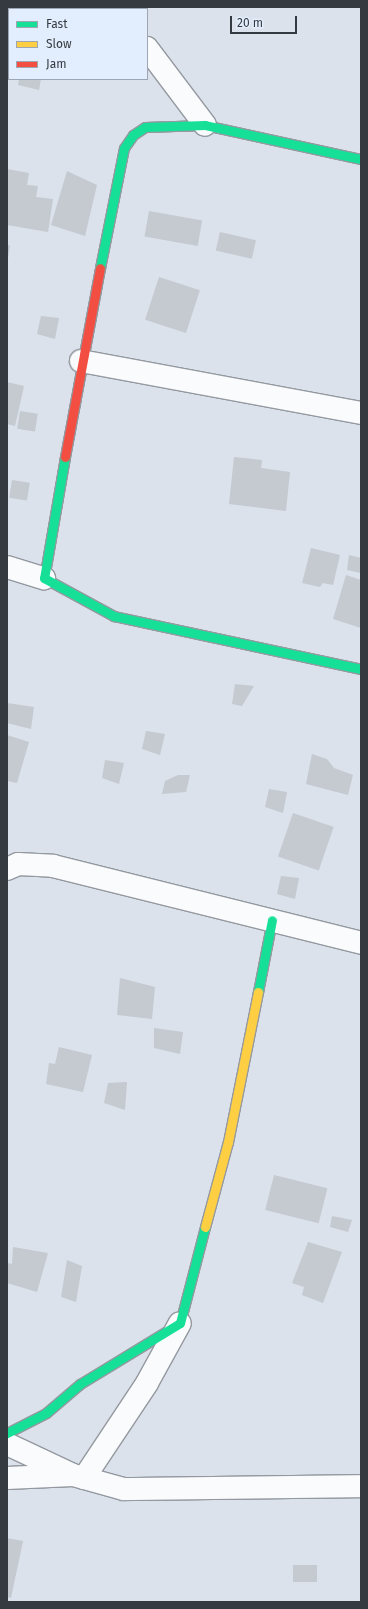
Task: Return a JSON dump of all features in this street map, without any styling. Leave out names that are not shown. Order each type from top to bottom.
[{"type":"street","points":[[148,49],[205,125]]},
{"type":"street","points":[[44,578],[81,361],[124,148],[145,127],[205,125],[361,159]]},
{"type":"street","points":[[81,361],[361,413]]},
{"type":"street","points":[[7,567],[44,578],[114,616],[361,669]]},
{"type":"street","points":[[7,869],[18,864],[53,866],[361,943]]},
{"type":"street","points":[[78,1476],[147,1383],[180,1323],[228,1142],[272,920]]},
{"type":"street","points":[[7,1433],[46,1413],[80,1384],[180,1323]]},
{"type":"street","points":[[7,1444],[78,1476],[124,1489],[361,1486]]},
{"type":"street","points":[[7,1478],[78,1476]]},
{"type":"building","points":[[19,80],[41,80],[39,90],[18,85]]},
{"type":"building","points":[[7,169],[29,173],[27,185],[38,186],[36,197],[53,199],[48,232],[7,225]]},
{"type":"building","points":[[67,171],[97,185],[85,236],[51,225]]},
{"type":"building","points":[[149,211],[202,220],[198,246],[144,237]]},
{"type":"building","points":[[220,232],[256,240],[252,259],[216,251]]},
{"type":"building","points":[[7,244],[10,246],[8,258],[7,258]]},
{"type":"building","points":[[159,277],[200,290],[186,333],[145,320]]},
{"type":"building","points":[[41,316],[59,318],[55,339],[37,334]]},
{"type":"building","points":[[7,382],[24,386],[15,426],[7,424]]},
{"type":"building","points":[[20,411],[38,414],[35,432],[17,429]]},
{"type":"building","points":[[234,457],[262,460],[261,468],[290,472],[286,511],[229,504]]},
{"type":"building","points":[[12,480],[30,483],[27,501],[9,498]]},
{"type":"building","points":[[311,548],[340,555],[333,585],[323,583],[320,587],[302,583]]},
{"type":"building","points":[[349,555],[361,558],[361,573],[347,570]]},
{"type":"building","points":[[346,575],[361,580],[361,628],[333,619]]},
{"type":"building","points":[[235,684],[254,686],[242,706],[232,704]]},
{"type":"building","points":[[7,703],[34,707],[31,729],[7,723]]},
{"type":"building","points":[[146,731],[165,734],[160,755],[142,749]]},
{"type":"building","points":[[7,735],[29,742],[17,783],[7,781]]},
{"type":"building","points":[[312,754],[327,759],[334,768],[353,775],[348,795],[306,784]]},
{"type":"building","points":[[105,760],[124,763],[119,784],[102,778]]},
{"type":"building","points":[[178,775],[190,775],[186,792],[162,794],[165,781]]},
{"type":"building","points":[[269,789],[287,792],[283,813],[265,807]]},
{"type":"building","points":[[293,813],[334,827],[319,870],[278,856]]},
{"type":"building","points":[[281,876],[299,878],[295,899],[277,894]]},
{"type":"building","points":[[120,978],[155,987],[152,1019],[117,1015]]},
{"type":"building","points":[[154,1028],[183,1032],[180,1054],[154,1048]]},
{"type":"building","points":[[59,1047],[92,1055],[83,1092],[46,1084],[49,1063],[55,1064]]},
{"type":"building","points":[[127,1082],[125,1110],[104,1103],[108,1083]]},
{"type":"building","points":[[274,1175],[327,1188],[319,1223],[265,1210]]},
{"type":"building","points":[[332,1216],[352,1220],[348,1232],[330,1227]]},
{"type":"building","points":[[308,1242],[342,1252],[323,1303],[302,1295],[304,1287],[292,1283]]},
{"type":"building","points":[[13,1247],[48,1253],[37,1292],[7,1283],[7,1263],[12,1264]]},
{"type":"building","points":[[67,1260],[82,1266],[76,1302],[61,1297]]},
{"type":"building","points":[[7,1538],[23,1541],[11,1598],[7,1597]]},
{"type":"building","points":[[293,1565],[317,1565],[317,1582],[293,1582]]},
{"type":"traffic: fast","points":[[100,268],[124,148],[133,135],[145,127],[205,125],[361,159]]},
{"type":"traffic: fast","points":[[65,457],[44,578],[114,616],[361,669]]},
{"type":"traffic: fast","points":[[258,992],[272,920]]},
{"type":"traffic: fast","points":[[7,1433],[46,1413],[80,1384],[180,1323],[205,1227]]},
{"type":"traffic: slow","points":[[205,1227],[228,1142],[258,992]]},
{"type":"traffic: jam","points":[[65,457],[100,268]]}]
